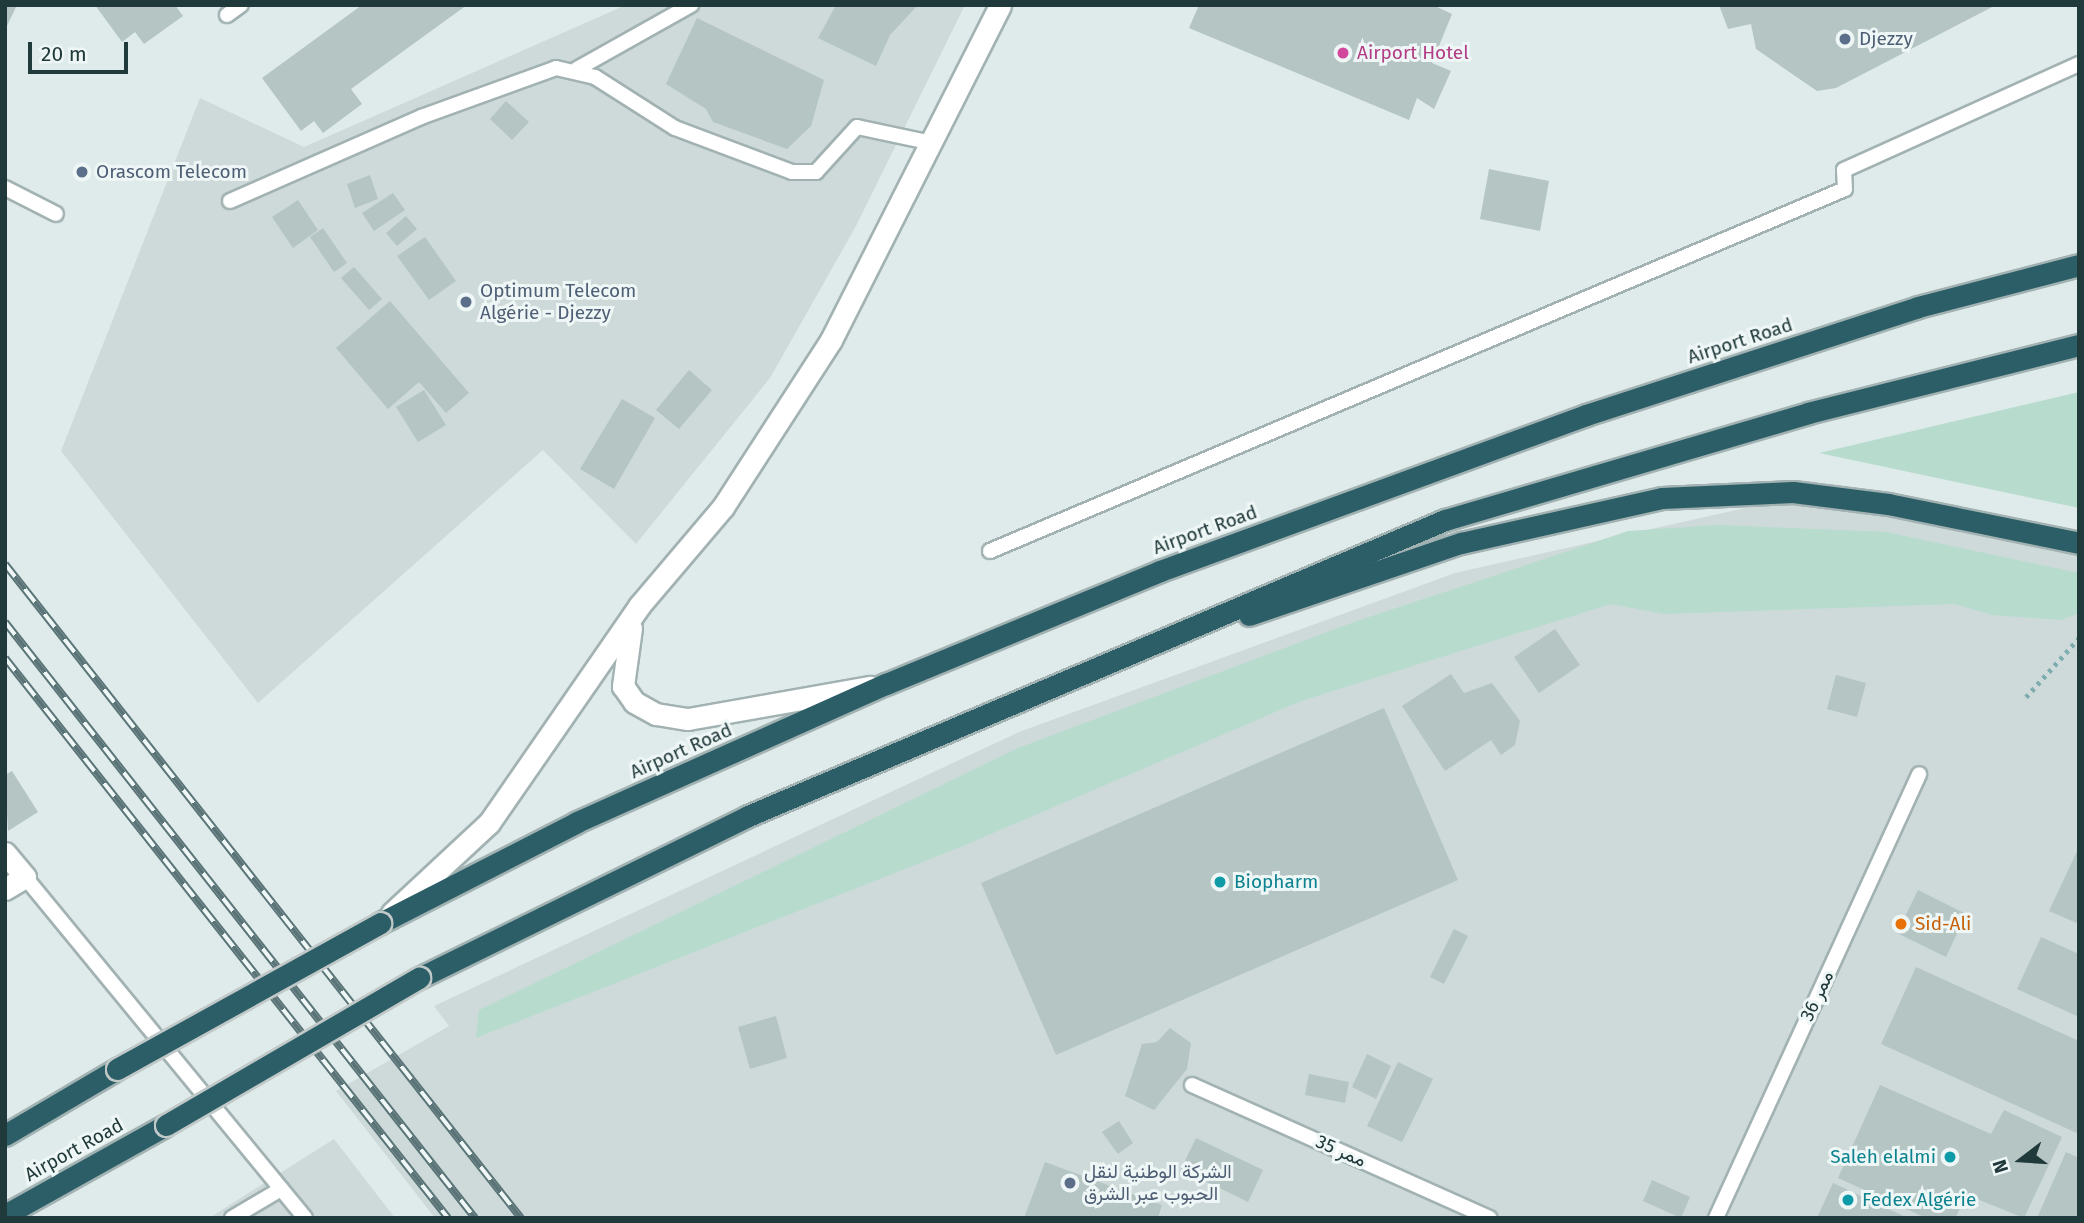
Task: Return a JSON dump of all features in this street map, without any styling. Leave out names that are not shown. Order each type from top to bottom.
[{"type":"highway","name":"Airport Road","points":[[5,1135],[117,1069],[380,923],[578,822],[886,684],[1160,571],[1586,415],[1918,307],[2079,265]]},
{"type":"highway","points":[[1055,681],[1445,520],[1808,413],[2079,345]]},
{"type":"highway","points":[[1055,681],[1461,543],[1662,498],[1793,492],[2079,543]]},
{"type":"highway","name":"Airport Road","points":[[5,1215],[419,978],[748,816],[1055,681]]},
{"type":"main road","points":[[380,923],[489,823],[639,606],[723,507],[831,340],[1000,5]]},
{"type":"main road","points":[[639,606],[626,642],[623,686],[634,702],[656,714],[688,719],[886,684]]},
{"type":"main road","points":[[5,853],[25,877],[5,889]]},
{"type":"lane","points":[[227,15],[241,5]]},
{"type":"lane","points":[[577,69],[691,5]]},
{"type":"lane","points":[[230,201],[421,117],[556,68],[577,69],[675,128],[792,172],[816,172],[856,127],[932,144]]},
{"type":"lane","points":[[990,551],[1845,189],[1844,170],[2077,71]]},
{"type":"lane","points":[[5,188],[56,214]]},
{"type":"lane","name":"ممر 36","points":[[1716,1218],[1919,774]]},
{"type":"lane","points":[[25,877],[304,1218]]},
{"type":"lane","name":"ممر 35","points":[[1192,1085],[1490,1218]]},
{"type":"lane","points":[[232,1218],[281,1189]]},
{"type":"path","points":[[2026,697],[2079,638]]},
{"type":"shaded area","name":"Optimum Telecom Algérie - Djezzy","points":[[626,5],[965,5],[856,226],[770,378],[636,544],[543,450],[258,703],[61,451],[200,98],[304,147]]},
{"type":"shaded area","points":[[1803,495],[2079,555],[2079,1218],[435,1218],[336,1091],[449,1026],[434,1006],[1019,732],[1455,573]]},
{"type":"shaded area","points":[[334,1139],[395,1218],[209,1218]]},
{"type":"green space","points":[[2079,392],[2079,508],[1819,453]]},
{"type":"green space","points":[[1717,525],[1886,532],[2079,573],[2079,613],[2062,620],[1992,615],[1955,604],[1664,614],[1611,604],[1301,701],[958,848],[476,1038],[479,1010],[1018,748],[1354,622],[1628,531]]},
{"type":"building","points":[[5,5],[17,5],[5,30]]},
{"type":"building","points":[[95,5],[175,5],[183,16],[144,44],[135,32],[122,42]]},
{"type":"building","points":[[362,5],[467,5],[351,89],[362,104],[323,133],[314,121],[301,131],[262,78]]},
{"type":"building","points":[[836,5],[918,5],[890,35],[876,66],[818,38]]},
{"type":"building","name":"Airport Hotel","points":[[1199,5],[1433,5],[1452,14],[1432,63],[1451,71],[1434,109],[1417,98],[1409,120],[1189,28]]},
{"type":"building","name":"Djezzy","points":[[1719,5],[1996,5],[1836,88],[1817,91],[1756,49],[1751,24],[1728,29]]},
{"type":"building","points":[[697,18],[824,80],[811,126],[787,149],[713,122],[706,109],[666,84]]},
{"type":"building","points":[[506,101],[529,122],[512,140],[490,119]]},
{"type":"building","points":[[1489,169],[1549,181],[1540,231],[1480,219]]},
{"type":"building","points":[[370,175],[378,199],[355,208],[347,184]]},
{"type":"building","points":[[393,193],[405,210],[374,231],[362,213]]},
{"type":"building","points":[[298,200],[318,230],[293,248],[272,217]]},
{"type":"building","points":[[406,216],[417,229],[397,246],[386,233]]},
{"type":"building","points":[[323,228],[347,263],[334,272],[310,237]]},
{"type":"building","points":[[425,237],[456,281],[429,300],[397,256]]},
{"type":"building","points":[[354,267],[382,299],[369,310],[341,278]]},
{"type":"building","points":[[390,301],[469,393],[446,413],[419,382],[388,409],[336,348]]},
{"type":"building","points":[[689,370],[712,390],[679,429],[656,410]]},
{"type":"building","points":[[424,390],[446,425],[418,442],[396,407]]},
{"type":"building","points":[[622,399],[655,418],[614,489],[580,469]]},
{"type":"building","points":[[1555,629],[1580,665],[1539,693],[1514,657]]},
{"type":"building","points":[[1451,674],[1464,693],[1492,683],[1520,721],[1515,745],[1501,755],[1491,740],[1445,771],[1402,706]]},
{"type":"building","points":[[1836,675],[1866,683],[1857,717],[1827,709]]},
{"type":"building","name":"Biopharm","points":[[1384,708],[1458,880],[1056,1055],[981,883]]},
{"type":"building","points":[[12,771],[38,812],[8,831],[5,775]]},
{"type":"building","points":[[2079,847],[2079,924],[2049,911]]},
{"type":"building","points":[[1918,890],[1966,914],[1946,957],[1897,933]]},
{"type":"building","points":[[1454,929],[1468,936],[1444,984],[1430,977]]},
{"type":"building","points":[[2041,937],[2079,954],[2079,1017],[2017,989]]},
{"type":"building","points":[[1916,967],[2079,1041],[2079,1134],[1881,1044]]},
{"type":"building","points":[[776,1016],[787,1058],[750,1069],[738,1027]]},
{"type":"building","points":[[1170,1028],[1191,1043],[1187,1069],[1154,1110],[1125,1096],[1142,1044],[1157,1042]]},
{"type":"building","points":[[1367,1054],[1391,1066],[1376,1099],[1352,1087]]},
{"type":"building","points":[[1398,1062],[1433,1079],[1402,1142],[1367,1126]]},
{"type":"building","points":[[1309,1074],[1349,1082],[1345,1103],[1305,1095]]},
{"type":"building","name":"Saleh elalmi","points":[[1880,1085],[1991,1134],[2004,1110],[2062,1137],[2024,1218],[1967,1195],[1955,1218],[1926,1218],[1838,1178]]},
{"type":"building","points":[[1119,1121],[1133,1143],[1118,1154],[1102,1132]]},
{"type":"building","points":[[1196,1138],[1263,1170],[1248,1202],[1181,1169]]},
{"type":"building","points":[[2066,1152],[2079,1158],[2079,1218],[2037,1218]]},
{"type":"building","name":"الشركة الوطنية لنقل الحبوب عبر الشرق","points":[[1045,1162],[1162,1205],[1158,1218],[1024,1218]]},
{"type":"building","points":[[1652,1180],[1690,1197],[1681,1218],[1643,1201]]},
{"type":"building","name":"Fedex Algérie","points":[[1833,1183],[1908,1218],[1817,1218]]},
{"type":"railway","points":[[5,564],[521,1218]]},
{"type":"railway","points":[[5,622],[475,1218]]},
{"type":"railway","points":[[5,658],[448,1218]]},
{"type":"place","name":"Djezzy","points":[[1845,39]]},
{"type":"place","name":"Airport Hotel","points":[[1343,53]]},
{"type":"place","name":"Orascom Telecom","points":[[82,172]]},
{"type":"place","name":"Optimum Telecom Algérie - Djezzy","points":[[466,302]]},
{"type":"place","name":"Biopharm","points":[[1220,882]]},
{"type":"place","name":"Sid-Ali","points":[[1901,924]]},
{"type":"place","name":"Saleh elalmi","points":[[1950,1157]]},
{"type":"place","name":"الشركة الوطنية لنقل الحبوب عبر الشرق","points":[[1070,1183]]},
{"type":"place","name":"Fedex Algérie","points":[[1848,1200]]}]
